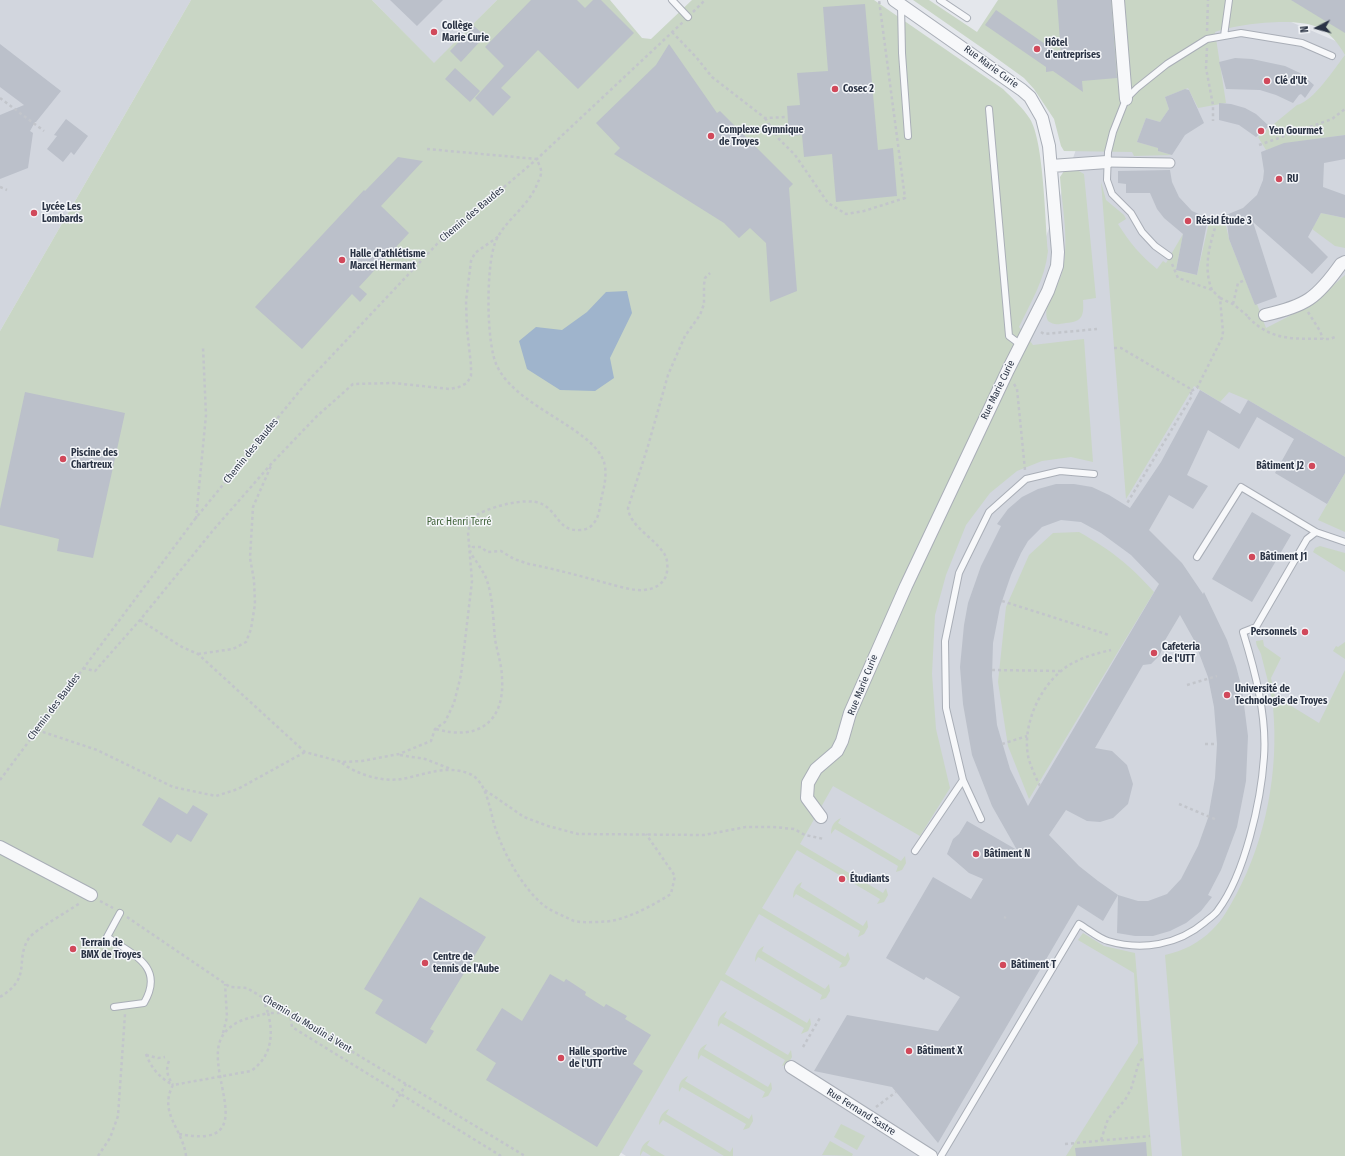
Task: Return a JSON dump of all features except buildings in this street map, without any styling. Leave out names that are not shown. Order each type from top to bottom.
[{"type":"street","points":[[1118,0],[1126,99]]},
{"type":"street","name":"Rue Marie Curie","points":[[821,817],[807,798],[808,783],[816,769],[837,751],[842,741],[850,713],[881,640],[1020,345],[1048,291],[1057,266],[1058,252],[1051,166],[1046,132],[1042,118],[1030,98],[1022,90],[898,2]]},
{"type":"street","points":[[1051,166],[1107,162],[1170,163]]},
{"type":"street","points":[[1265,315],[1291,310],[1319,293],[1341,264],[1345,262]]},
{"type":"street","points":[[0,847],[91,896]]},
{"type":"street","name":"Rue Fernand Sastre","points":[[791,1067],[931,1156]]},
{"type":"lane","points":[[672,0],[688,17]]},
{"type":"lane","points":[[940,0],[967,18]]},
{"type":"lane","points":[[1224,36],[1229,0]]},
{"type":"lane","points":[[898,2],[908,136]]},
{"type":"lane","points":[[1169,256],[1155,246],[1142,232],[1131,213],[1116,200],[1107,180],[1108,152],[1113,132],[1126,99],[1137,88],[1167,64],[1207,38],[1241,33],[1302,43],[1332,56]]},
{"type":"lane","points":[[989,109],[1009,336],[1020,345]]},
{"type":"lane","points":[[981,819],[963,780],[946,708],[945,641],[959,573],[989,512],[1026,479],[1060,471],[1094,474]]},
{"type":"lane","points":[[1197,557],[1241,487],[1316,532],[1345,542]]},
{"type":"lane","points":[[941,1156],[1079,924],[1107,940],[1135,946],[1164,944],[1194,931],[1218,911],[1239,871],[1257,808],[1264,756],[1262,710],[1243,632],[1256,627],[1307,539],[1316,532]]},
{"type":"lane","points":[[915,851],[963,780]]},
{"type":"lane","points":[[114,1007],[144,1003],[151,992],[152,977],[144,962],[107,937],[120,913]]},
{"type":"path","name":"Chemin des Baudes","points":[[0,780],[196,519],[307,382],[389,293],[437,244],[537,159],[705,0]]},
{"type":"path","points":[[672,32],[696,57],[712,77],[765,118],[779,139],[800,160],[828,203],[846,214],[864,211],[905,198],[878,0]]},
{"type":"path","points":[[1208,0],[1206,68],[1213,105],[1213,121]]},
{"type":"path","points":[[0,98],[44,131]]},
{"type":"path","points":[[1259,145],[1332,119],[1345,109]]},
{"type":"path","points":[[765,118],[787,117]]},
{"type":"path","points":[[140,620],[182,647],[198,654],[305,752],[342,762],[381,758],[399,754],[431,741],[435,729],[445,722],[454,703],[461,675],[472,581],[469,525],[471,519],[483,511],[520,502],[534,501],[543,504],[563,526],[568,529],[582,530],[588,528],[597,518],[604,489],[604,462],[593,446],[512,387],[497,366],[492,346],[489,318],[490,278],[495,244],[501,234],[534,193],[541,174],[537,159],[427,149]]},
{"type":"path","points":[[0,187],[7,190]]},
{"type":"path","points":[[1212,290],[1207,269],[1208,254],[1218,218]]},
{"type":"path","points":[[83,668],[95,671],[140,620],[215,528],[272,463],[316,416],[353,384],[393,384],[450,389],[459,387],[467,382],[471,376],[466,301],[471,261],[475,253],[501,234]]},
{"type":"path","points":[[1169,256],[1178,278],[1212,290],[1220,298],[1233,304],[1264,331],[1294,339],[1335,338]]},
{"type":"path","points":[[470,552],[473,547],[481,547],[487,552],[501,551],[514,559],[529,564],[636,590],[651,589],[662,583],[667,570],[665,556],[653,539],[633,522],[628,508],[648,446],[668,375],[685,336],[700,315],[704,304],[704,285],[706,278],[710,273]]},
{"type":"path","points":[[1233,304],[1238,283],[1245,280]]},
{"type":"path","points":[[1191,391],[1197,388],[1222,338],[1223,332],[1220,298]]},
{"type":"path","points":[[1303,303],[1320,331],[1323,339]]},
{"type":"path","points":[[1248,316],[1252,318],[1265,315]]},
{"type":"path","points":[[1031,325],[1044,334],[1098,329]]},
{"type":"path","points":[[196,519],[206,415],[203,347]]},
{"type":"path","points":[[1114,348],[1121,348],[1191,391]]},
{"type":"path","points":[[1013,380],[1017,390],[1026,479]]},
{"type":"path","points":[[1126,505],[1192,396],[1191,391]]},
{"type":"path","points":[[198,654],[233,649],[246,642],[251,629],[255,604],[254,580],[250,558],[250,536],[253,507],[272,463]]},
{"type":"path","points":[[435,729],[452,734],[468,733],[493,720],[500,703],[502,678],[492,606],[486,578],[470,552]]},
{"type":"path","points":[[1002,601],[1109,635]]},
{"type":"path","points":[[1040,786],[1029,760],[1027,736],[1034,709],[1047,686],[1061,671],[1078,660],[1111,650]]},
{"type":"path","points":[[992,670],[1061,671]]},
{"type":"path","points":[[1187,685],[1217,676]]},
{"type":"path","points":[[37,730],[97,750],[173,787],[216,796],[238,789],[305,752]]},
{"type":"path","points":[[1002,744],[1027,736]]},
{"type":"path","points":[[1206,744],[1217,744]]},
{"type":"path","points":[[399,754],[425,759],[451,769],[471,774],[485,790],[524,817],[548,826],[578,834],[704,834],[746,827],[773,827],[794,829],[805,835],[824,839]]},
{"type":"path","points":[[342,762],[351,770],[383,780],[402,779],[427,772],[451,769]]},
{"type":"path","points":[[485,790],[496,831],[513,869],[542,905],[575,921],[611,921],[648,907],[671,894],[675,876],[646,834]]},
{"type":"path","points":[[1179,804],[1217,820]]},
{"type":"path","points":[[0,997],[10,991],[19,981],[29,938],[38,930],[91,896]]},
{"type":"path","name":"Chemin du Moulin à Vent","points":[[91,896],[120,913],[230,987],[247,988],[406,1084],[519,1155],[525,1156]]},
{"type":"path","points":[[178,1133],[210,1135],[220,1130],[224,1123],[225,1111],[219,1045],[227,1017],[225,984]]},
{"type":"path","points":[[165,1057],[158,1058],[146,1054],[156,1072],[164,1080],[173,1085],[251,1071],[260,1065],[267,1055],[271,1040],[271,1025],[264,998]]},
{"type":"path","points":[[98,1156],[110,1138],[118,1116],[126,1005]]},
{"type":"path","points":[[222,1036],[238,1022],[268,1013],[290,1013],[292,1027],[501,1156]]},
{"type":"path","points":[[803,1047],[821,1016]]},
{"type":"path","points":[[1101,1140],[1108,1119],[1125,1100],[1131,1089],[1140,1062],[1144,1057]]},
{"type":"path","points":[[169,1061],[166,1067],[173,1085]]},
{"type":"path","points":[[393,1107],[406,1084]]},
{"type":"path","points":[[173,1085],[169,1092],[167,1104],[186,1156]]},
{"type":"path","points":[[866,1115],[896,1092]]},
{"type":"path","points":[[1065,1144],[1150,1136]]},
{"type":"shaded area","name":"Lycée Les Lombards","points":[[0,0],[191,0],[0,331]]},
{"type":"shaded area","name":"Collège Marie Curie","points":[[372,0],[497,0],[434,64]]},
{"type":"shaded area","points":[[1270,13],[1345,45],[1345,1156],[626,1156],[611,1146],[1024,301],[1083,129],[1219,21]]},
{"type":"green space","name":"Parc Henri Terré","points":[[191,0],[372,0],[434,63],[497,0],[610,0],[642,38],[651,39],[692,0],[874,0],[1003,89],[1027,115],[1035,130],[1041,163],[1048,251],[1041,281],[1019,327],[1033,345],[1084,339],[1093,462],[1071,457],[1042,461],[1017,471],[990,493],[966,525],[946,575],[935,615],[932,674],[936,729],[950,788],[920,836],[833,786],[800,844],[883,893],[886,888],[888,895],[884,902],[877,904],[880,899],[797,850],[762,908],[845,957],[848,952],[850,959],[846,966],[839,968],[842,963],[759,914],[725,974],[807,1023],[810,1018],[811,1024],[808,1031],[801,1034],[804,1028],[721,980],[619,1156],[0,1156],[0,331]]},
{"type":"green space","points":[[913,0],[929,0],[977,32],[998,0],[1345,0],[1345,55],[1330,35],[1322,29],[1307,24],[1281,22],[1252,24],[1215,32],[1226,103],[1198,108],[1188,88],[1165,97],[1169,109],[1160,122],[1146,118],[1137,142],[1159,148],[1158,151],[1172,155],[1134,156],[1132,152],[1064,151],[1061,146],[1054,119],[1034,89],[1024,78]]},
{"type":"green space","points":[[1345,55],[1345,135],[1288,143],[1266,150],[1258,137],[1297,105],[1317,91]]},
{"type":"green space","points":[[1077,170],[1084,174],[1096,298],[1083,300],[1083,314],[1076,321],[1055,324],[1048,321],[1046,315],[1048,303],[1062,273],[1064,261],[1065,225],[1060,177],[1064,171]]},
{"type":"green space","points":[[1101,182],[1106,200],[1124,215],[1126,219],[1118,224],[1122,231],[1141,254],[1157,269],[1163,261],[1166,263],[1183,234],[1176,270],[1197,275],[1210,218],[1224,217],[1229,239],[1266,328],[1311,305],[1345,275],[1345,457],[1248,400],[1229,392],[1220,402],[1194,386],[1126,499]]},
{"type":"green space","points":[[1321,213],[1345,218],[1345,248],[1335,246],[1312,229]]},
{"type":"green space","points":[[1345,473],[1345,532],[1318,520]]},
{"type":"green space","points":[[1079,532],[1101,545],[1120,559],[1154,592],[1029,799],[1008,746],[998,682],[1006,607],[1029,555],[1053,533]]},
{"type":"green space","points":[[1320,546],[1345,553],[1345,572],[1313,552],[1315,548]]},
{"type":"green space","points":[[1263,640],[1264,646],[1281,658],[1271,678],[1275,696],[1319,723],[1345,670],[1345,1156],[1182,1156],[1165,955],[1190,946],[1202,939],[1216,926],[1226,913],[1236,895],[1255,851],[1268,804],[1274,756],[1273,707],[1261,654],[1256,643],[1256,641]]},
{"type":"green space","points":[[1345,642],[1345,659],[1333,651],[1336,646],[1338,647]]},
{"type":"green space","points":[[841,818],[838,823],[901,861],[905,856],[906,863],[902,870],[896,872],[898,866],[835,829],[831,834],[833,824]]},
{"type":"green space","points":[[802,882],[800,887],[863,926],[867,920],[868,927],[864,934],[858,937],[860,931],[796,894],[793,898],[795,888]]},
{"type":"green space","points":[[1083,933],[1104,946],[1135,953],[1152,1156],[1066,1156],[1138,1043],[1134,973],[1078,940]]},
{"type":"green space","points":[[764,946],[762,951],[825,989],[829,984],[830,991],[826,998],[820,1000],[822,995],[758,957],[755,962],[757,952]]},
{"type":"green space","points":[[727,1011],[724,1017],[788,1055],[791,1050],[792,1057],[788,1064],[782,1066],[785,1060],[721,1023],[718,1027],[718,1022],[722,1014]]},
{"type":"green space","points":[[707,1044],[704,1049],[768,1087],[771,1082],[772,1089],[768,1096],[762,1098],[765,1092],[701,1055],[698,1060],[700,1050]]},
{"type":"green space","points":[[688,1076],[685,1081],[749,1119],[752,1114],[753,1121],[749,1128],[743,1130],[746,1124],[682,1087],[679,1092],[680,1082]]},
{"type":"green space","points":[[669,1109],[666,1114],[730,1152],[733,1147],[733,1156],[724,1156],[663,1120],[659,1125],[661,1116]]},
{"type":"green space","points":[[841,1124],[865,1136],[857,1150],[834,1137]]},
{"type":"green space","points":[[650,1140],[647,1145],[665,1156],[651,1156],[643,1151],[640,1156],[642,1146]]},
{"type":"green space","points":[[830,1141],[853,1154],[852,1156],[822,1155]]},
{"type":"water","points":[[627,291],[632,313],[610,358],[614,378],[595,391],[560,390],[527,369],[519,341],[536,327],[562,330],[587,312],[606,292]]},
{"type":"place","name":"Collège Marie Curie","points":[[434,32]]},
{"type":"place","name":"Hôtel d’entreprises","points":[[1037,49]]},
{"type":"place","name":"Clé d'Ut","points":[[1267,81]]},
{"type":"place","name":"Cosec 2","points":[[835,89]]},
{"type":"place","name":"Yen Gourmet","points":[[1261,131]]},
{"type":"place","name":"Complexe Gymnique de Troyes","points":[[711,136]]},
{"type":"place","name":"RU","points":[[1279,179]]},
{"type":"place","name":"Lycée Les Lombards","points":[[34,213]]},
{"type":"place","name":"Résid Étude 3","points":[[1188,221]]},
{"type":"place","name":"Halle d'athlétisme Marcel Hermant","points":[[342,260]]},
{"type":"place","name":"Piscine des Chartreux","points":[[63,459]]},
{"type":"place","name":"Bâtiment J2","points":[[1312,466]]},
{"type":"place","name":"Bâtiment J1","points":[[1252,557]]},
{"type":"place","name":"Personnels","points":[[1305,632]]},
{"type":"place","name":"Cafeteria de l'UTT","points":[[1154,653]]},
{"type":"place","name":"Université de Technologie de Troyes","points":[[1227,695]]},
{"type":"place","name":"Bâtiment N","points":[[976,854]]},
{"type":"place","name":"Étudiants","points":[[842,879]]},
{"type":"place","name":"Terrain de BMX de Troyes","points":[[73,949]]},
{"type":"place","name":"Centre de tennis de l'Aube","points":[[425,963]]},
{"type":"place","name":"Bâtiment T","points":[[1003,965]]},
{"type":"place","name":"Bâtiment X","points":[[909,1051]]},
{"type":"place","name":"Halle sportive de l'UTT","points":[[561,1058]]}]
